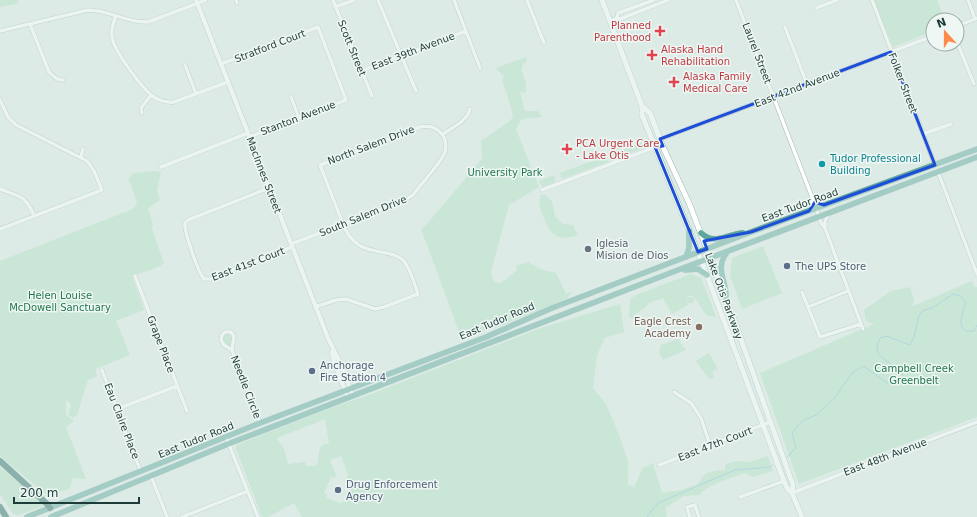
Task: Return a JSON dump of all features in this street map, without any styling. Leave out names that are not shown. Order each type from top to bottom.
[{"type":"highway","points":[[0,461],[50,508]]},
{"type":"highway","points":[[0,507],[6,517]]},
{"type":"main road","name":"Lake Otis Parkway","points":[[602,0],[642,106],[642,114],[707,275],[787,488],[792,493],[802,517]]},
{"type":"main road","name":"Lake Otis Parkway","points":[[642,106],[650,113],[701,233],[787,467],[793,485],[792,493]]},
{"type":"main road","points":[[642,114],[648,121],[654,134],[660,139]]},
{"type":"main road","points":[[655,147],[660,149],[665,159],[672,166]]},
{"type":"main road","name":"East Tudor Road","points":[[27,517],[260,423],[489,336],[552,308],[751,232],[977,149]]},
{"type":"main road","points":[[938,172],[939,168],[954,161],[955,157]]},
{"type":"main road","name":"East Tudor Road","points":[[52,517],[228,444],[678,270],[977,157]]},
{"type":"main road","points":[[920,179],[922,175],[932,170],[935,165]]},
{"type":"main road","points":[[685,257],[689,248],[689,230]]},
{"type":"main road","points":[[701,233],[708,239],[714,240],[736,233],[751,232]]},
{"type":"main road","points":[[726,299],[726,287],[720,265],[727,252]]},
{"type":"main road","points":[[678,270],[698,269],[707,275]]},
{"type":"main road","points":[[50,508],[52,517]]},
{"type":"street","points":[[0,31],[88,10],[100,11],[137,22],[148,22],[197,1],[206,0]]},
{"type":"street","name":"Scott Street","points":[[333,0],[372,96]]},
{"type":"street","points":[[336,7],[354,0]]},
{"type":"street","points":[[378,0],[416,91]]},
{"type":"street","points":[[454,0],[480,68]]},
{"type":"street","points":[[527,0],[544,43]]},
{"type":"street","points":[[617,18],[618,13],[654,0]]},
{"type":"street","points":[[610,21],[617,18],[620,19],[668,0]]},
{"type":"street","name":"Laurel Street","points":[[736,0],[812,197]]},
{"type":"street","points":[[816,8],[837,0]]},
{"type":"street","name":"Folker Street","points":[[872,0],[935,165]]},
{"type":"street","points":[[965,23],[976,19],[968,0]]},
{"type":"street","name":"MacInnes Street","points":[[197,1],[291,246],[332,350],[338,359],[350,397]]},
{"type":"street","points":[[116,16],[112,28],[113,42],[126,65],[151,95],[169,103],[228,82]]},
{"type":"street","points":[[30,24],[49,72],[57,79],[63,80]]},
{"type":"street","name":"Stratford Court","points":[[222,64],[318,27],[346,100]]},
{"type":"street","points":[[785,27],[807,84]]},
{"type":"street","name":"East 39th Avenue","points":[[361,70],[466,31]]},
{"type":"street","name":"East 42nd Avenue","points":[[660,139],[925,39]]},
{"type":"street","points":[[961,52],[974,84]]},
{"type":"street","points":[[186,66],[196,94]]},
{"type":"street","points":[[142,113],[141,108],[151,95]]},
{"type":"street","points":[[291,97],[299,118]]},
{"type":"street","points":[[0,100],[8,117],[16,125],[87,161],[91,166],[102,190],[0,229]]},
{"type":"street","name":"Stanton Avenue","points":[[161,167],[346,100]]},
{"type":"street","points":[[443,134],[466,117],[470,109]]},
{"type":"street","points":[[923,134],[950,124]]},
{"type":"street","name":"North Salem Drive","points":[[343,224],[320,165],[426,125],[435,127],[443,134]]},
{"type":"street","name":"South Salem Drive","points":[[291,246],[403,201],[412,195],[442,157],[446,146],[443,134]]},
{"type":"street","points":[[542,190],[655,147]]},
{"type":"street","points":[[81,157],[84,149]]},
{"type":"street","points":[[938,172],[977,274]]},
{"type":"street","name":"East 41st Court","points":[[270,188],[192,218],[185,223],[185,232],[204,279],[217,277],[291,246]]},
{"type":"street","points":[[0,189],[23,199],[30,206],[34,216]]},
{"type":"street","points":[[812,197],[824,206]]},
{"type":"street","points":[[809,211],[812,205],[812,197]]},
{"type":"street","points":[[816,208],[863,329]]},
{"type":"street","points":[[825,228],[826,219],[829,213]]},
{"type":"street","points":[[316,307],[336,300],[346,299],[375,309],[418,294],[408,267],[402,259],[390,254],[369,250],[354,243],[343,224]]},
{"type":"street","name":"Grape Place","points":[[135,276],[187,411]]},
{"type":"street","points":[[808,307],[848,291]]},
{"type":"street","points":[[802,292],[820,337],[861,324]]},
{"type":"street","name":"Needle Circle","points":[[232,350],[224,345],[221,340],[222,335],[225,332],[231,332],[234,336],[232,350],[260,423]]},
{"type":"street","name":"Eau Claire Place","points":[[102,370],[141,472]]},
{"type":"street","points":[[117,409],[178,386]]},
{"type":"street","points":[[674,392],[691,403],[701,418],[710,445]]},
{"type":"street","name":"East 47th Court","points":[[659,465],[770,422]]},
{"type":"street","name":"East 48th Avenue","points":[[792,493],[977,422]]},
{"type":"street","points":[[226,437],[258,517]]},
{"type":"street","points":[[151,476],[168,517]]},
{"type":"street","points":[[740,497],[784,480]]},
{"type":"street","points":[[182,517],[248,491]]},
{"type":"street","points":[[690,517],[687,507],[695,504],[699,517]]},
{"type":"highlighted area","points":[[891,52],[935,165],[824,205],[815,202],[809,211],[751,232],[704,241],[707,249],[698,252],[655,147],[663,146],[660,139]]},
{"type":"green space","points":[[0,0],[19,0],[17,4],[0,7]]},
{"type":"green space","points":[[874,0],[937,0],[942,12],[925,12],[925,34],[893,47]]},
{"type":"green space","name":"University Park","points":[[526,57],[527,61],[523,64],[521,69],[526,83],[526,93],[520,92],[525,111],[538,111],[542,117],[521,120],[516,129],[539,187],[509,205],[491,272],[494,282],[501,283],[517,270],[516,266],[528,262],[540,269],[556,273],[566,294],[572,291],[568,298],[495,328],[482,331],[465,338],[464,336],[461,337],[421,229],[482,159],[481,141],[510,121],[513,116],[502,80],[504,77],[496,68]]},
{"type":"green space","points":[[642,142],[644,148],[614,159],[612,154]]},
{"type":"green space","points":[[606,156],[608,162],[562,179],[560,173]]},
{"type":"green space","name":"Helen Louise McDowell Sanctuary","points":[[155,171],[161,172],[157,191],[160,200],[148,209],[153,224],[152,229],[164,263],[158,267],[132,276],[144,310],[116,321],[130,355],[95,369],[97,376],[88,380],[77,415],[72,418],[68,414],[71,404],[66,400],[66,415],[74,421],[66,427],[86,479],[73,478],[69,489],[47,495],[0,456],[0,261],[133,209],[137,202],[128,178],[133,173]]},
{"type":"green space","points":[[554,175],[556,182],[542,187],[539,181]]},
{"type":"green space","points":[[541,195],[546,195],[552,201],[555,216],[563,224],[573,225],[578,235],[565,238],[560,237],[555,235],[548,228],[540,208]]},
{"type":"green space","points":[[763,246],[782,293],[742,309],[730,276],[732,258]]},
{"type":"green space","points":[[691,274],[701,278],[716,317],[706,315],[697,301],[692,296],[688,296],[686,299],[687,300],[688,297],[692,297],[694,300],[693,303],[687,303],[688,305],[672,314],[663,298],[649,303],[644,309],[634,315],[633,319],[629,317],[630,299],[638,294]]},
{"type":"green space","name":"Campbell Creek Greenbelt","points":[[972,281],[974,287],[977,287],[977,417],[799,484],[760,373],[874,324],[866,321],[864,310],[891,291],[910,287],[914,299],[913,306]]},
{"type":"green space","points":[[620,304],[624,332],[605,338],[597,355],[593,388],[606,404],[619,435],[628,461],[628,484],[634,487],[643,468],[653,463],[662,493],[682,490],[698,484],[703,476],[708,472],[725,470],[725,464],[736,461],[751,462],[768,456],[773,471],[753,477],[745,473],[714,485],[703,491],[700,495],[684,496],[665,508],[667,517],[302,517],[294,503],[268,517],[262,517],[236,446],[336,406],[366,396],[541,328]],"holes":[[[325,419],[329,444],[325,444],[320,447],[317,465],[307,466],[305,462],[288,464],[284,449],[277,438]],[[341,456],[348,474],[346,480],[351,482],[349,485],[352,487],[345,502],[342,501],[341,504],[326,497],[327,494],[324,493],[331,477],[334,478],[336,475],[330,460]]]},
{"type":"green space","points":[[229,334],[232,337],[230,347],[224,341],[224,336]]},
{"type":"green space","points":[[679,339],[682,346],[686,350],[663,360],[659,353],[661,345]]},
{"type":"green space","points":[[709,353],[718,369],[712,372],[714,377],[709,379],[696,361]]},
{"type":"green space","points":[[0,467],[41,502],[43,506],[19,515],[13,514],[0,494]]},
{"type":"waterway","points":[[787,457],[796,448],[792,433],[802,421],[816,415],[835,398],[852,373],[863,366],[886,382],[895,385],[901,379],[903,374],[878,354],[877,346],[880,338],[886,336],[910,345],[914,337],[919,315],[923,311],[934,307],[953,294],[961,296],[966,303],[961,322],[964,329],[974,331],[977,325]]},
{"type":"waterway","points":[[647,517],[658,503],[735,470],[770,467],[773,465]]},
{"type":"place","name":"Planned Parenthood","points":[[660,31]]},
{"type":"place","name":"Alaska Hand Rehabilitation","points":[[652,55]]},
{"type":"place","name":"Alaska Family Medical Care","points":[[674,82]]},
{"type":"place","name":"PCA Urgent Care - Lake Otis","points":[[567,149]]},
{"type":"place","name":"Tudor Professional Building","points":[[822,164]]},
{"type":"place","name":"Iglesia Mision de Dios","points":[[588,249]]},
{"type":"place","name":"The UPS Store","points":[[787,266]]},
{"type":"place","name":"Eagle Crest Academy","points":[[699,327]]},
{"type":"place","name":"Anchorage Fire Station 4","points":[[312,371]]},
{"type":"place","name":"Drug Enforcement Agency","points":[[338,490]]}]
